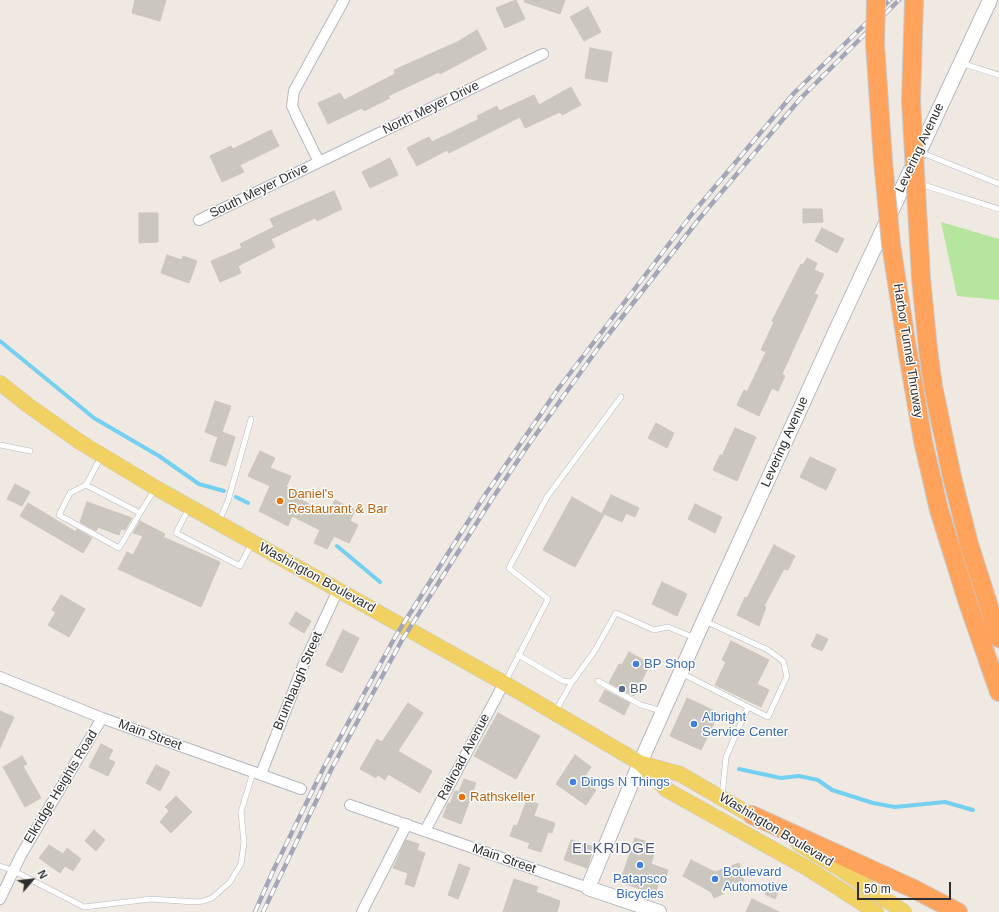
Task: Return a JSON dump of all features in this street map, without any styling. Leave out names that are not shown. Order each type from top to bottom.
[{"type":"highway","name":"Harbor Tunnel Thruway","points":[[876,0],[875,44],[891,244],[923,441],[939,510],[968,603],[999,692]]},
{"type":"highway","name":"Harbor Tunnel Thruway","points":[[914,0],[911,101],[921,278],[928,349],[933,386],[952,477],[969,544],[999,638]]},
{"type":"highway","points":[[752,815],[914,889],[958,912]]},
{"type":"main road","name":"Washington Boulevard","points":[[3,389],[102,456],[156,488],[504,683],[640,763],[680,774],[752,815],[842,870],[904,912]]},
{"type":"main road","name":"Washington Boulevard","points":[[640,763],[666,790],[807,868],[876,912]]},
{"type":"street","points":[[319,162],[292,106],[292,99],[294,91],[344,0]]},
{"type":"street","name":"Levering Avenue","points":[[588,888],[640,763],[704,620],[906,179],[990,0]]},
{"type":"street","name":"North Meyer Drive","points":[[319,162],[543,54]]},
{"type":"street","name":"South Meyer Drive","points":[[199,220],[319,162]]},
{"type":"street","name":"Brumbaugh Street","points":[[257,773],[304,661],[338,590]]},
{"type":"street","name":"Main Street","points":[[0,677],[102,718],[301,789]]},
{"type":"street","name":"Railroad Avenue","points":[[425,831],[504,683]]},
{"type":"street","name":"Elkridge Heights Road","points":[[0,899],[12,870],[102,718]]},
{"type":"street","name":"Main Street","points":[[350,805],[658,912]]},
{"type":"street","points":[[362,912],[407,824]]},
{"type":"lane","points":[[960,63],[999,76]]},
{"type":"lane","points":[[919,152],[999,184]]},
{"type":"lane","points":[[906,179],[999,209]]},
{"type":"lane","points":[[504,683],[548,599],[509,568],[547,497],[621,397]]},
{"type":"lane","points":[[218,523],[228,501],[251,419]]},
{"type":"lane","points":[[0,445],[30,452]]},
{"type":"lane","points":[[102,456],[86,485],[70,493],[59,515],[119,548],[156,488]]},
{"type":"lane","points":[[86,485],[140,512]]},
{"type":"lane","points":[[190,507],[176,533],[240,566],[252,542]]},
{"type":"lane","points":[[555,713],[572,682],[594,652],[616,613],[654,630],[668,626],[696,638]]},
{"type":"lane","points":[[681,673],[768,717],[787,676],[785,666],[778,657],[768,650],[704,620]]},
{"type":"lane","points":[[518,655],[563,681],[572,682]]},
{"type":"lane","points":[[598,681],[641,705],[663,711]]},
{"type":"lane","points":[[722,798],[726,757],[748,707]]},
{"type":"lane","points":[[0,866],[12,870],[84,906],[151,899],[195,902],[204,901],[212,898],[230,882],[241,864],[244,843],[241,812],[257,773]]},
{"type":"green space","points":[[941,222],[999,239],[999,300],[957,296]]},
{"type":"building","points":[[135,0],[166,0],[160,21],[132,13]]},
{"type":"building","points":[[516,0],[525,19],[505,28],[496,8]]},
{"type":"building","points":[[525,0],[565,0],[560,14],[524,2]]},
{"type":"building","points":[[588,7],[601,32],[584,41],[570,17]]},
{"type":"building","points":[[477,30],[487,49],[440,74],[439,72],[388,96],[390,98],[364,111],[362,108],[328,124],[318,103],[340,93],[344,100],[395,74],[394,70],[457,42]]},
{"type":"building","points":[[590,48],[612,52],[607,82],[585,78]]},
{"type":"building","points":[[571,87],[581,105],[562,115],[560,112],[525,128],[520,117],[449,153],[447,150],[417,166],[407,148],[429,137],[432,142],[479,119],[477,116],[497,106],[499,111],[534,95],[539,105]]},
{"type":"building","points":[[271,130],[279,146],[240,165],[244,172],[222,182],[210,156],[231,146],[233,149]]},
{"type":"building","points":[[390,158],[398,175],[370,188],[362,172]]},
{"type":"building","points":[[334,191],[342,209],[317,221],[315,218],[271,239],[275,247],[238,266],[241,273],[220,282],[211,261],[242,248],[240,244],[274,227],[270,219]]},
{"type":"building","points":[[803,209],[822,209],[823,222],[803,223]]},
{"type":"building","points":[[139,213],[158,213],[158,242],[139,243]]},
{"type":"building","points":[[822,228],[844,239],[837,253],[815,241]]},
{"type":"building","points":[[167,255],[182,260],[183,256],[197,261],[189,283],[161,273]]},
{"type":"building","points":[[807,258],[817,263],[814,270],[824,274],[814,294],[818,295],[782,374],[785,376],[778,391],[772,388],[759,416],[737,405],[744,390],[747,392],[766,352],[761,350],[774,322],[772,321],[801,264],[803,265]]},
{"type":"building","points":[[215,401],[231,406],[222,432],[235,437],[226,466],[210,461],[218,437],[205,432]]},
{"type":"building","points":[[656,423],[674,433],[667,448],[648,438]]},
{"type":"building","points":[[735,428],[756,437],[737,481],[713,470],[720,455],[722,456]]},
{"type":"building","points":[[260,451],[275,458],[270,468],[291,476],[286,487],[300,494],[297,498],[328,513],[335,500],[355,510],[350,521],[358,525],[349,543],[334,536],[327,549],[314,543],[320,530],[292,516],[288,526],[259,511],[270,486],[248,476]]},
{"type":"building","points":[[810,457],[836,469],[826,490],[800,477]]},
{"type":"building","points":[[15,484],[30,492],[22,506],[7,499]]},
{"type":"building","points":[[611,495],[639,508],[635,517],[626,513],[622,522],[602,513]]},
{"type":"building","points":[[572,497],[604,515],[575,567],[543,550]]},
{"type":"building","points":[[87,502],[132,518],[125,530],[121,529],[119,535],[98,527],[96,531],[80,522]]},
{"type":"building","points":[[28,503],[76,532],[77,529],[92,538],[83,553],[20,516]]},
{"type":"building","points":[[695,504],[722,517],[715,533],[688,519]]},
{"type":"building","points":[[140,521],[165,534],[163,537],[220,562],[201,607],[118,569],[127,552],[133,555],[143,536],[133,533]]},
{"type":"building","points":[[774,545],[795,556],[788,570],[784,569],[764,606],[766,607],[759,626],[737,615],[745,597],[747,598]]},
{"type":"building","points":[[662,582],[687,594],[677,616],[652,604]]},
{"type":"building","points":[[61,595],[85,609],[69,637],[48,625],[56,612],[52,610]]},
{"type":"building","points":[[296,612],[311,621],[304,633],[289,624]]},
{"type":"building","points":[[343,630],[359,638],[342,673],[326,665]]},
{"type":"building","points":[[817,634],[828,639],[822,651],[811,646]]},
{"type":"building","points":[[731,641],[769,660],[757,684],[769,690],[761,707],[715,685],[726,662],[722,660]]},
{"type":"building","points":[[629,652],[650,664],[634,696],[609,683],[619,664],[622,665]]},
{"type":"building","points":[[605,690],[630,703],[624,715],[599,701]]},
{"type":"building","name":"Albright Service Center","points":[[687,698],[719,713],[701,750],[670,736]]},
{"type":"building","points":[[408,703],[423,713],[398,751],[432,771],[420,793],[388,774],[385,780],[378,775],[376,778],[360,769],[377,739],[382,742]]},
{"type":"building","points":[[0,711],[14,717],[0,748]]},
{"type":"building","points":[[498,713],[540,736],[516,779],[474,756]]},
{"type":"building","points":[[101,744],[113,750],[108,759],[115,762],[108,776],[89,767]]},
{"type":"building","name":"Dings N Things","points":[[575,755],[591,767],[585,776],[591,780],[588,785],[596,790],[586,805],[556,784]]},
{"type":"building","points":[[22,756],[27,764],[23,766],[41,798],[25,807],[3,767]]},
{"type":"building","points":[[156,765],[170,772],[160,791],[146,783]]},
{"type":"building","name":"Rathskeller","points":[[464,779],[476,783],[461,824],[443,817],[448,803],[450,804],[455,791],[459,792]]},
{"type":"building","points":[[176,796],[192,812],[171,833],[160,822],[169,811],[165,807]]},
{"type":"building","points":[[527,800],[538,804],[534,816],[555,823],[552,833],[548,832],[541,852],[528,848],[530,843],[510,836],[514,825],[517,826]]},
{"type":"building","points":[[94,830],[105,840],[96,851],[85,841]]},
{"type":"building","points":[[635,838],[651,843],[649,849],[655,851],[651,864],[668,870],[664,884],[659,882],[655,894],[620,882]]},
{"type":"building","points":[[406,840],[419,844],[417,850],[425,853],[414,887],[405,884],[408,873],[393,868]]},
{"type":"building","points":[[571,840],[594,847],[587,868],[564,860]]},
{"type":"building","points":[[49,845],[63,854],[67,848],[81,859],[73,871],[65,866],[60,873],[39,858]]},
{"type":"building","name":"Boulevard Automotive","points":[[691,860],[715,872],[739,863],[744,881],[721,889],[723,894],[714,898],[711,892],[683,876]]},
{"type":"building","points":[[459,864],[470,868],[458,899],[448,895]]},
{"type":"building","points":[[514,879],[538,887],[536,892],[560,901],[557,912],[503,912]]},
{"type":"building","points":[[771,881],[781,886],[775,899],[765,894]]},
{"type":"building","points":[[752,899],[779,912],[746,912]]},
{"type":"waterway","points":[[0,341],[94,418],[159,456],[199,484],[224,491]]},
{"type":"waterway","points":[[236,497],[248,503]]},
{"type":"waterway","points":[[337,546],[380,582]]},
{"type":"waterway","points":[[739,769],[781,778],[799,776],[818,780],[832,790],[873,803],[895,807],[945,802],[973,810]]},
{"type":"railway","points":[[255,912],[273,871],[325,765],[395,637],[485,495],[558,389],[692,214],[794,93],[890,0]]},
{"type":"railway","points":[[263,912],[332,768],[402,640],[529,444],[601,344],[699,219],[800,99],[899,0]]},
{"type":"place","name":"Daniel's Restaurant & Bar","points":[[280,501]]},
{"type":"place","name":"BP Shop","points":[[636,664]]},
{"type":"place","name":"BP","points":[[622,689]]},
{"type":"place","name":"Albright Service Center","points":[[694,724]]},
{"type":"place","name":"Dings N Things","points":[[573,782]]},
{"type":"place","name":"Rathskeller","points":[[462,797]]},
{"type":"place","name":"Patapsco Bicycles","points":[[640,865]]},
{"type":"place","name":"Boulevard Automotive","points":[[715,879]]},
{"type":"district","name":"ELKRIDGE","points":[[614,849]]}]
